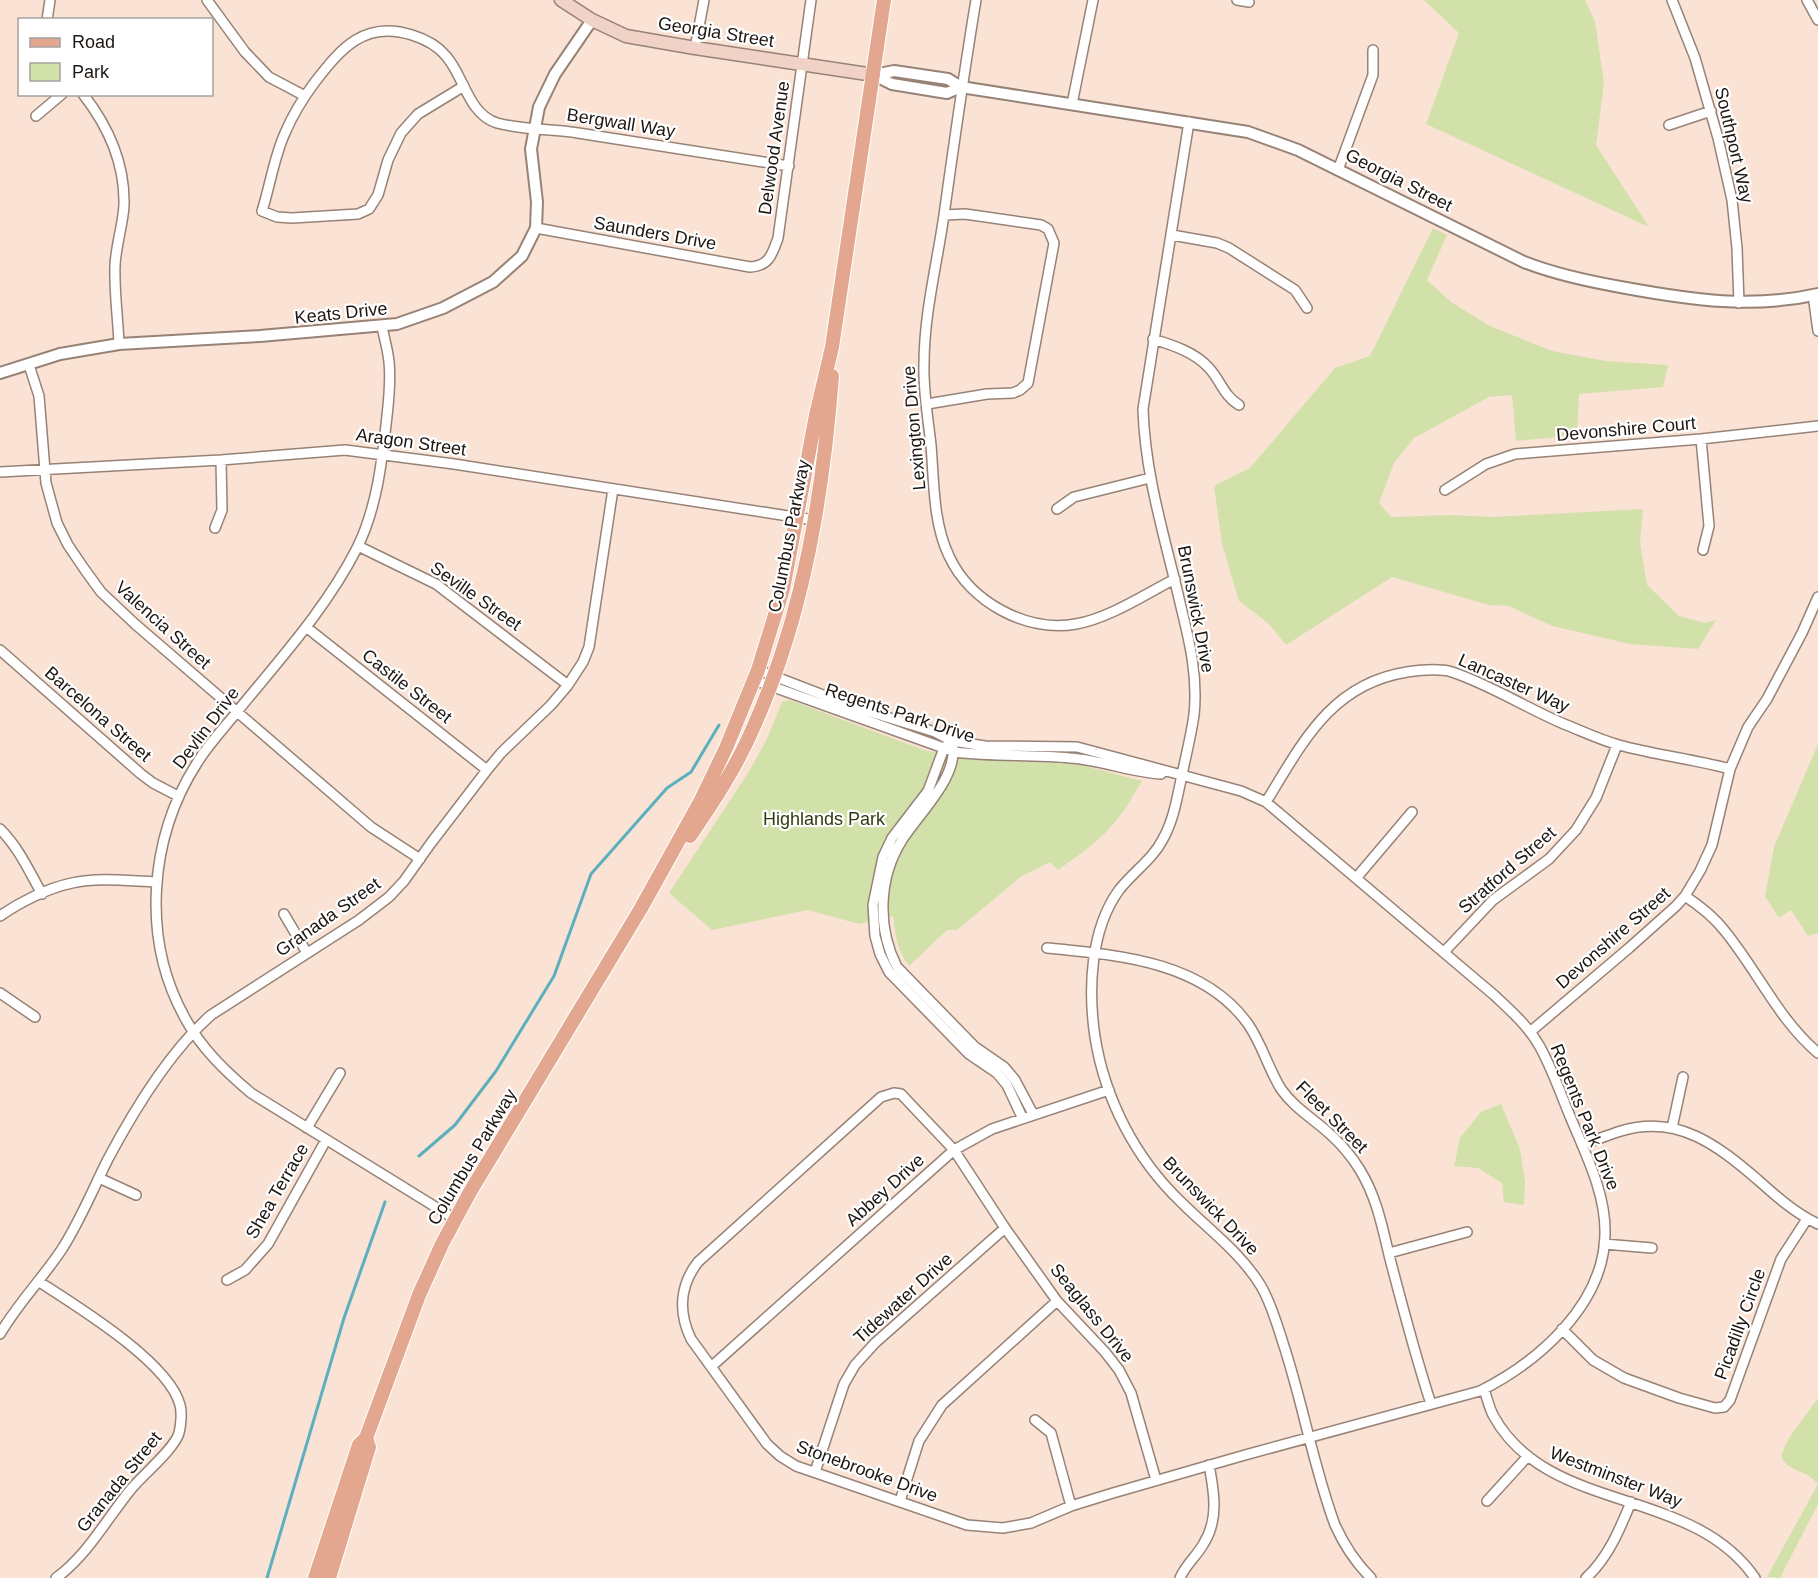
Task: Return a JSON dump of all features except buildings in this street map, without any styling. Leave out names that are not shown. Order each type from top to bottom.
[{"type":"main road","name":"Georgia Street","points":[[561,0],[592,20],[626,36],[874,75]]},
{"type":"main road","name":"Columbus Parkway","points":[[315,1578],[359,1445],[366,1438],[418,1295],[455,1219],[640,910],[726,748],[756,675],[783,589],[816,415],[832,347],[885,0]]},
{"type":"main road","name":"Columbus Parkway","points":[[640,910],[730,774],[755,726],[772,682],[803,578],[814,520],[831,389],[832,347]]},
{"type":"main road","name":"Columbus Parkway","points":[[329,1578],[369,1447],[366,1438]]},
{"type":"street","points":[[47,18],[50,0]]},
{"type":"street","points":[[207,0],[245,52],[269,77],[305,96]]},
{"type":"street","points":[[695,48],[704,0]]},
{"type":"street","name":"Delwood Avenue","points":[[767,263],[778,238],[811,0]]},
{"type":"street","name":"Lexington Drive","points":[[976,0],[961,87],[929,311],[924,364],[943,540],[950,558],[973,588],[996,609],[1013,618],[1031,622],[1053,625],[1075,624],[1109,614],[1175,579]]},
{"type":"street","points":[[1072,104],[1093,0]]},
{"type":"street","points":[[1237,0],[1249,2]]},
{"type":"street","name":"Southport Way","points":[[1672,0],[1695,58],[1711,111],[1732,200],[1739,303]]},
{"type":"street","points":[[1807,0],[1818,20]]},
{"type":"street","name":"Keats Drive","points":[[0,373],[60,354],[119,344],[382,327],[443,308],[493,282],[522,256],[536,228],[537,209],[531,149],[539,107],[555,74],[592,20]]},
{"type":"street","name":"Bergwall Way","points":[[464,86],[418,114],[401,133],[388,160],[378,195],[369,209],[358,213],[292,218],[277,217],[262,211],[284,135],[305,96],[334,57],[348,44],[362,37],[390,30],[422,38],[447,56],[457,71],[477,109],[495,122],[789,166]]},
{"type":"street","points":[[1338,170],[1373,75],[1373,50]]},
{"type":"street","name":"Georgia Street","points":[[874,75],[894,71],[948,79],[961,87],[1248,132],[1298,150],[1489,246],[1552,273],[1670,297],[1715,302],[1739,303],[1816,294]]},
{"type":"street","points":[[36,116],[60,96]]},
{"type":"street","points":[[84,96],[106,126],[122,182],[124,205],[115,264],[119,344]]},
{"type":"street","points":[[1669,125],[1711,111]]},
{"type":"street","name":"Brunswick Drive","points":[[1189,123],[1143,409],[1144,444],[1150,478],[1194,669],[1194,715],[1177,801],[1166,834],[1156,850],[1114,898],[1105,915],[1095,952],[1092,1009],[1095,1039],[1112,1102],[1134,1144],[1155,1175],[1245,1263],[1262,1288],[1289,1361],[1335,1525],[1358,1566],[1371,1578]]},
{"type":"street","points":[[927,404],[987,394],[1013,393],[1028,383],[1054,243],[1048,229],[1041,225],[965,214],[944,215]]},
{"type":"street","name":"Saunders Drive","points":[[536,228],[750,267],[758,267],[767,263]]},
{"type":"street","points":[[1172,235],[1217,243],[1229,248],[1294,290],[1307,308]]},
{"type":"street","points":[[1816,294],[1818,331]]},
{"type":"street","name":"Devlin Drive","points":[[382,327],[389,361],[390,385],[383,454],[375,497],[358,546],[327,600],[198,761],[178,796],[164,840],[156,882],[157,930],[165,969],[175,997],[206,1049],[231,1076],[250,1093],[455,1219]]},
{"type":"street","points":[[1153,339],[1170,344],[1201,360],[1210,369],[1228,398],[1239,405]]},
{"type":"street","name":"Valencia Street","points":[[29,365],[39,396],[44,468],[49,499],[68,545],[101,592],[135,624],[371,827],[420,859]]},
{"type":"street","name":"Devonshire Court","points":[[1445,490],[1485,464],[1515,454],[1701,439],[1818,426]]},
{"type":"street","points":[[1701,439],[1709,526],[1703,550]]},
{"type":"street","name":"Aragon Street","points":[[0,472],[345,450],[814,520]]},
{"type":"street","points":[[215,528],[222,510],[221,459]]},
{"type":"street","points":[[1057,509],[1074,497],[1150,478]]},
{"type":"street","name":"Granada Street","points":[[0,1334],[62,1250],[129,1123],[172,1056],[193,1030],[211,1015],[359,920],[389,897],[404,882],[501,753],[551,705],[568,685],[589,647],[613,489]]},
{"type":"street","name":"Seville Street","points":[[358,546],[436,584],[568,685]]},
{"type":"street","name":"Devonshire Street","points":[[1530,1032],[1637,941],[1685,896],[1712,845],[1730,769],[1748,727],[1767,699],[1792,653],[1818,597]]},
{"type":"street","name":"Castile Street","points":[[306,627],[487,770]]},
{"type":"street","name":"Barcelona Street","points":[[0,650],[141,774],[178,796]]},
{"type":"street","name":"Lancaster Way","points":[[1266,802],[1313,730],[1338,701],[1372,681],[1386,676],[1435,670],[1450,672],[1478,683],[1544,716],[1617,745],[1730,769]]},
{"type":"street","name":"Regents Park Drive","points":[[756,675],[955,752],[984,756],[1074,758],[1145,773],[1181,776]]},
{"type":"street","name":"Regents Park Drive","points":[[772,682],[935,732],[952,741],[985,746],[1077,747],[1241,791],[1266,802],[1494,994],[1530,1032],[1538,1044],[1582,1145],[1600,1194],[1604,1217],[1604,1244],[1596,1277],[1582,1302],[1562,1329],[1530,1360],[1496,1384],[1484,1389],[1209,1465]]},
{"type":"street","points":[[1022,1117],[1007,1085],[997,1073],[969,1054],[889,972],[880,954],[875,936],[873,905],[883,857],[892,837],[928,791],[944,748],[952,741],[955,752],[936,796],[901,842],[891,863],[883,906],[884,934],[897,967],[975,1047],[1004,1067],[1015,1080],[1033,1114]]},
{"type":"street","name":"Stratford Street","points":[[1444,952],[1493,900],[1549,859],[1576,830],[1596,798],[1617,745]]},
{"type":"street","points":[[1357,877],[1412,812]]},
{"type":"street","points":[[0,829],[11,840],[25,861],[42,894]]},
{"type":"street","points":[[0,916],[42,894],[72,883],[107,880],[156,882]]},
{"type":"street","points":[[1685,896],[1709,913],[1725,930],[1777,1008],[1818,1053]]},
{"type":"street","points":[[284,914],[307,953]]},
{"type":"street","name":"Fleet Street","points":[[1047,948],[1095,952],[1181,972],[1201,981],[1234,1007],[1260,1044],[1281,1089],[1295,1106],[1331,1135],[1351,1156],[1378,1206],[1431,1404]]},
{"type":"street","points":[[0,993],[35,1017]]},
{"type":"street","points":[[307,1128],[340,1073]]},
{"type":"street","points":[[1672,1128],[1683,1077]]},
{"type":"street","name":"Abbey Drive","points":[[712,1366],[954,1150],[992,1129],[1022,1117],[1109,1090]]},
{"type":"street","name":"Stonebrooke Drive","points":[[954,1150],[901,1094],[894,1093],[881,1097],[693,1268],[684,1289],[682,1301],[683,1315],[691,1338],[767,1444],[796,1466],[967,1525],[986,1528],[1031,1524],[1071,1506],[1209,1465]]},
{"type":"street","points":[[1582,1145],[1639,1127],[1657,1126],[1694,1134],[1725,1153],[1788,1207],[1818,1224]]},
{"type":"street","name":"Shea Terrace","points":[[228,1281],[245,1270],[268,1244],[326,1140]]},
{"type":"street","name":"Seaglass Drive","points":[[954,1150],[1005,1228],[1057,1301],[1106,1352],[1119,1370],[1131,1393],[1156,1480]]},
{"type":"street","points":[[99,1178],[136,1195]]},
{"type":"street","name":"Picadilly Circle","points":[[1562,1329],[1593,1360],[1624,1378],[1679,1398],[1715,1408],[1724,1407],[1730,1400],[1781,1259],[1807,1219]]},
{"type":"street","name":"Tidewater Drive","points":[[815,1472],[844,1384],[855,1365],[875,1343],[1005,1228]]},
{"type":"street","points":[[1389,1253],[1467,1232]]},
{"type":"street","points":[[1604,1244],[1652,1248]]},
{"type":"street","name":"Granada Street","points":[[38,1281],[110,1329],[146,1359],[166,1379],[181,1407],[179,1434],[173,1444],[131,1489],[76,1560],[56,1578]]},
{"type":"street","points":[[900,1501],[919,1441],[942,1405],[1057,1301]]},
{"type":"street","name":"Westminster Way","points":[[1484,1389],[1492,1414],[1512,1442],[1536,1463],[1564,1478],[1689,1523],[1709,1534],[1741,1561],[1755,1578]]},
{"type":"street","points":[[1035,1420],[1051,1433],[1071,1506]]},
{"type":"street","points":[[1487,1501],[1528,1456]]},
{"type":"street","points":[[1180,1578],[1204,1543],[1213,1517],[1214,1489],[1209,1465]]},
{"type":"street","points":[[1586,1578],[1606,1554],[1631,1502]]},
{"type":"green space","points":[[1424,0],[1585,0],[1595,22],[1604,83],[1596,145],[1649,227],[1426,124],[1459,33]]},
{"type":"green space","points":[[1433,228],[1447,235],[1427,280],[1451,302],[1490,326],[1552,351],[1606,361],[1668,365],[1663,387],[1579,394],[1577,435],[1516,441],[1512,395],[1489,397],[1414,438],[1394,463],[1379,503],[1391,517],[1450,515],[1493,517],[1643,509],[1640,542],[1647,585],[1679,616],[1705,623],[1716,620],[1698,649],[1630,644],[1552,626],[1509,606],[1489,605],[1392,577],[1286,645],[1269,624],[1239,601],[1222,544],[1214,486],[1250,468],[1335,368],[1370,356]]},
{"type":"green space","name":"Highlands Park","points":[[790,700],[924,750],[967,759],[1077,764],[1142,781],[1119,817],[1090,846],[1058,870],[1050,862],[1022,876],[957,930],[947,930],[909,966],[899,947],[893,916],[859,924],[808,910],[712,930],[669,893],[748,773],[766,741],[782,702]]},
{"type":"green space","points":[[1818,744],[1818,933],[1808,936],[1791,910],[1779,918],[1765,896],[1774,847]]},
{"type":"green space","points":[[1501,1104],[1520,1149],[1525,1182],[1524,1205],[1504,1202],[1502,1183],[1478,1168],[1454,1166],[1460,1138],[1481,1112]]},
{"type":"green space","points":[[1818,1398],[1818,1484],[1788,1465],[1781,1455],[1789,1438]]},
{"type":"green space","points":[[1818,1484],[1818,1504],[1780,1578],[1767,1577]]},
{"type":"waterway","points":[[419,1156],[455,1125],[496,1071],[554,976],[591,874],[667,788],[691,772],[719,725]]},
{"type":"waterway","points":[[267,1578],[344,1318],[385,1202]]}]
